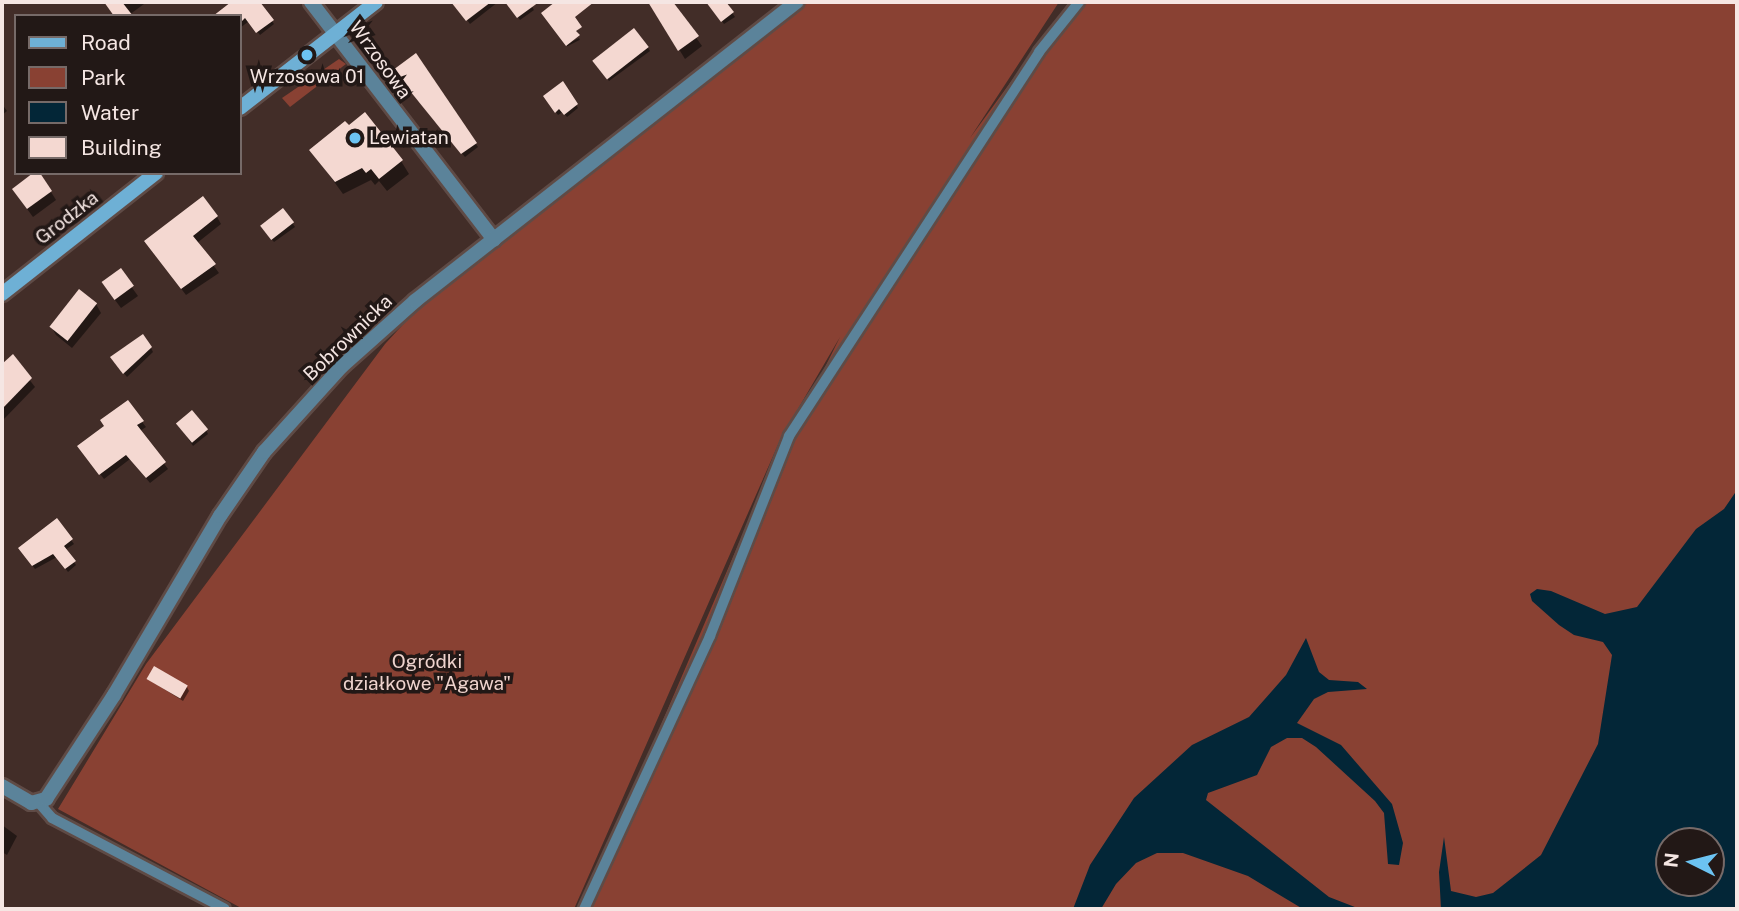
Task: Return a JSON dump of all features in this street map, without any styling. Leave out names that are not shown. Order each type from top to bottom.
[{"type":"street","name":"Wrzosowa","points":[[311,2],[494,240]]},
{"type":"street","points":[[242,106],[376,2]]},
{"type":"street","name":"Bobrownicka","points":[[39,803],[51,792],[114,695],[192,561],[264,452],[365,345],[797,2]]},
{"type":"street","name":"Grodzka","points":[[2,294],[153,175]]},
{"type":"street","points":[[2,786],[39,803]]},
{"type":"lane","points":[[584,909],[710,636],[789,436],[1039,52],[1079,2]]},
{"type":"lane","points":[[39,803],[52,818],[225,909]]},
{"type":"green space","name":"Ogródki działkowe \"Agawa\"","points":[[808,2],[1059,2],[970,138],[1069,2],[1737,2],[1737,909],[582,909],[748,522],[840,337],[781,438],[574,909],[243,909],[58,809],[146,664],[385,344],[420,306]]},
{"type":"green space","points":[[339,59],[346,64],[290,107],[282,98]]},
{"type":"water","points":[[1737,490],[1737,909],[1441,909],[1439,872],[1444,837],[1451,891],[1476,897],[1493,893],[1541,855],[1598,744],[1612,655],[1603,642],[1574,635],[1559,625],[1532,601],[1530,594],[1537,589],[1551,591],[1605,614],[1637,607],[1696,529],[1724,509]]},
{"type":"water","points":[[1306,638],[1319,672],[1329,680],[1358,682],[1367,689],[1328,692],[1314,699],[1297,723],[1341,745],[1392,804],[1403,843],[1399,865],[1388,864],[1384,813],[1375,801],[1316,747],[1302,738],[1287,738],[1271,747],[1257,775],[1208,793],[1206,800],[1329,897],[1360,909],[1303,909],[1248,876],[1183,853],[1157,853],[1136,863],[1116,884],[1101,909],[1073,909],[1090,865],[1134,798],[1192,745],[1249,717],[1286,675]]},
{"type":"building","points":[[104,2],[122,2],[131,14],[113,14]]},
{"type":"building","points":[[231,2],[260,2],[274,20],[256,33],[245,18],[242,21],[242,14],[216,14]]},
{"type":"building","points":[[451,2],[491,2],[466,21]]},
{"type":"building","points":[[505,2],[539,2],[517,18]]},
{"type":"building","points":[[555,2],[594,2],[575,17],[582,27],[576,31],[580,35],[566,46],[541,13]]},
{"type":"building","points":[[648,2],[673,2],[699,36],[678,51]]},
{"type":"building","points":[[706,2],[726,2],[734,12],[721,22]]},
{"type":"building","points":[[634,28],[649,47],[607,80],[592,61]]},
{"type":"building","points":[[416,53],[477,143],[461,154],[393,70]]},
{"type":"building","points":[[563,81],[578,104],[564,115],[559,109],[555,113],[543,96]]},
{"type":"building","name":"Lewiatan","points":[[365,112],[403,160],[379,179],[371,169],[366,173],[362,168],[335,182],[309,150],[345,121],[349,125]]},
{"type":"building","points":[[30,175],[41,175],[52,191],[27,209],[12,189]]},
{"type":"building","points":[[203,196],[218,216],[193,236],[216,264],[181,289],[144,241]]},
{"type":"building","points":[[283,208],[294,222],[271,240],[260,226]]},
{"type":"building","points":[[121,268],[134,286],[115,300],[102,282]]},
{"type":"building","points":[[79,289],[97,303],[68,341],[49,327]]},
{"type":"building","points":[[143,334],[152,347],[123,374],[110,357]]},
{"type":"building","points":[[13,354],[32,378],[2,409],[2,364]]},
{"type":"building","points":[[128,400],[144,421],[137,425],[166,462],[146,478],[126,455],[99,475],[77,446],[104,426],[100,420]]},
{"type":"building","points":[[192,410],[208,429],[192,443],[176,423]]},
{"type":"building","points":[[57,518],[73,539],[64,546],[76,561],[65,569],[53,554],[32,566],[18,548]]},
{"type":"building","points":[[154,666],[188,686],[180,698],[147,679]]},
{"type":"place","name":"Wrzosowa 01","points":[[307,55]]},
{"type":"place","name":"Lewiatan","points":[[355,138]]}]
